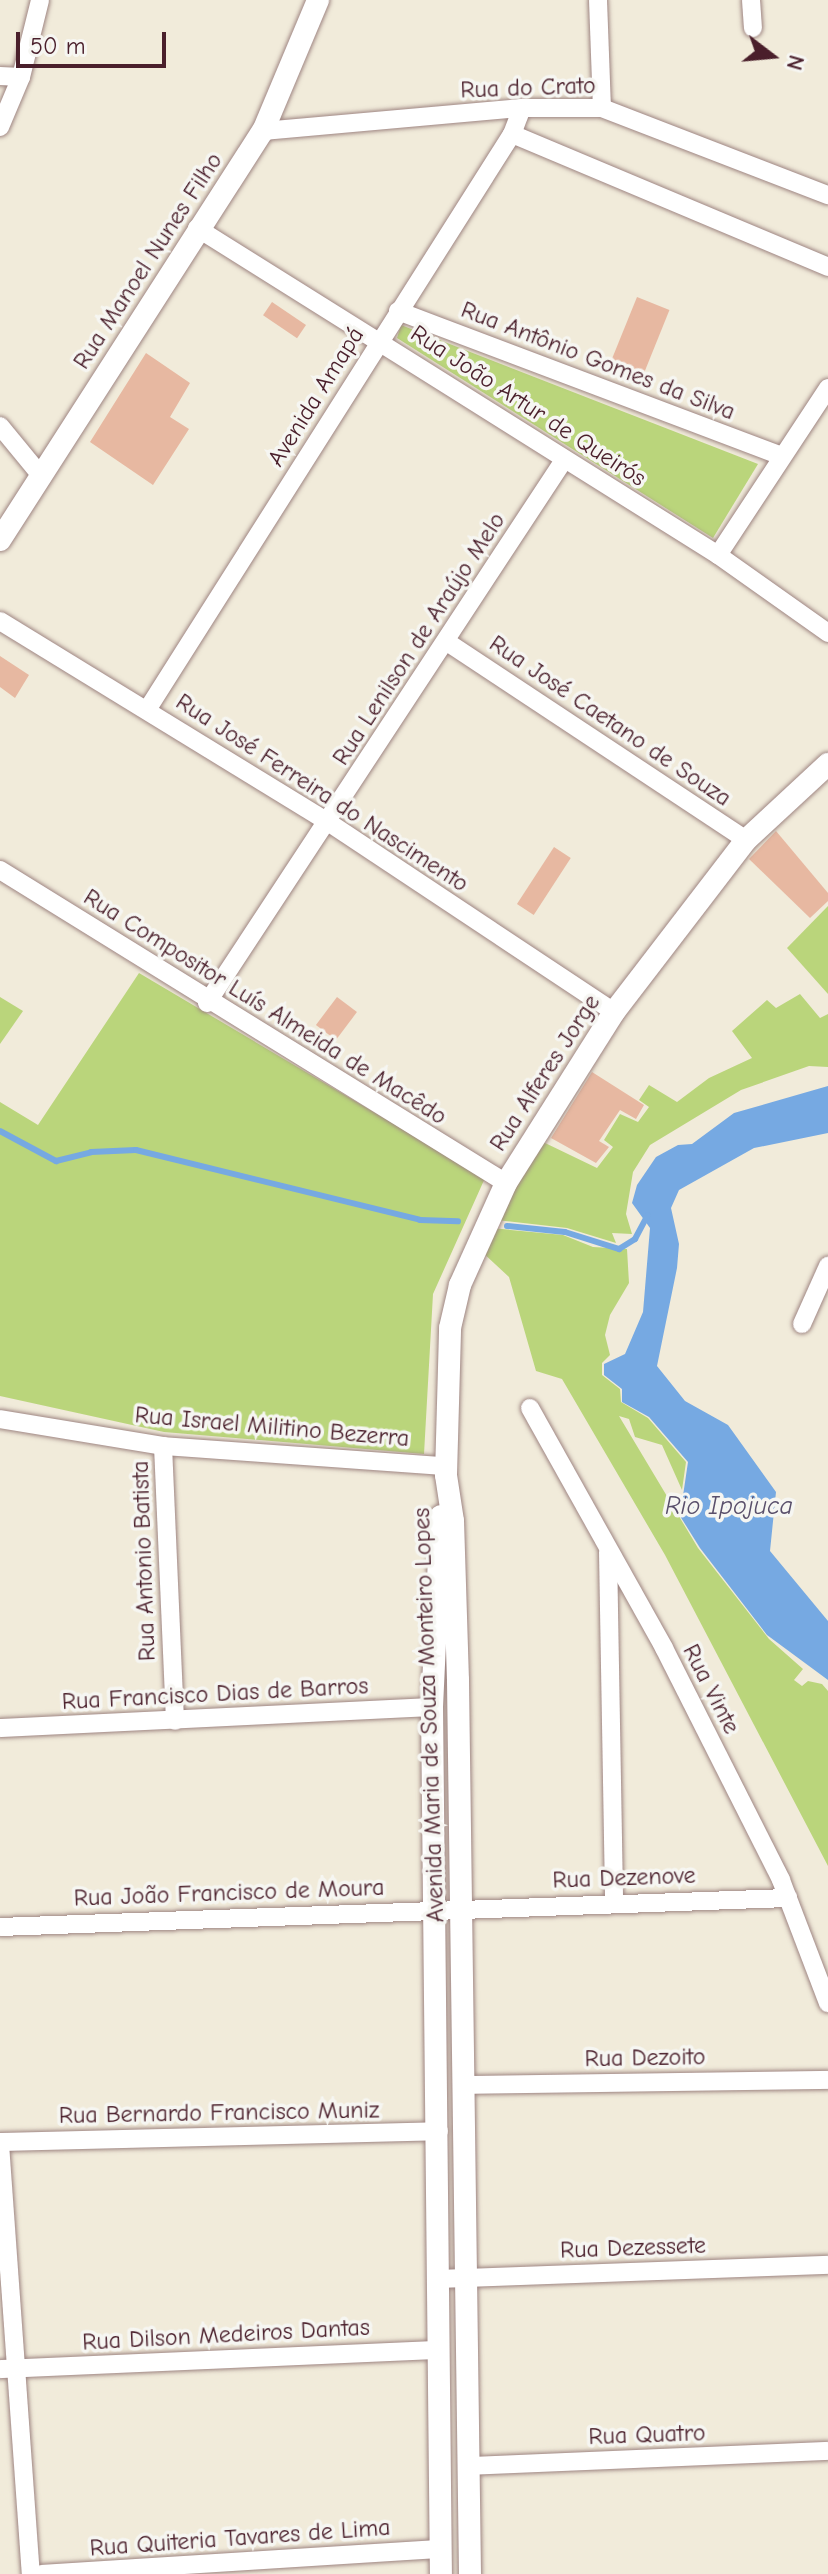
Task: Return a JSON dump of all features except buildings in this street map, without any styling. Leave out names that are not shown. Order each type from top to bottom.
[{"type":"street","points":[[0,127],[21,77],[40,0]]},
{"type":"street","name":"Rua Manoel Nunes Filho","points":[[0,540],[197,228],[263,131],[318,0]]},
{"type":"street","points":[[598,0],[602,108]]},
{"type":"street","points":[[751,0],[753,28]]},
{"type":"street","points":[[0,76],[21,77]]},
{"type":"street","name":"Rua do Crato","points":[[263,131],[522,108],[602,108],[828,195]]},
{"type":"street","name":"Avenida Amapá","points":[[147,710],[512,134],[522,108]]},
{"type":"street","points":[[512,134],[828,267]]},
{"type":"street","name":"Rua João Artur de Queirós","points":[[197,228],[381,340],[564,460],[718,555],[828,633]]},
{"type":"street","name":"Rua Antônio Gomes da Silva","points":[[398,311],[780,455]]},
{"type":"street","points":[[718,555],[780,455],[828,388]]},
{"type":"street","points":[[0,426],[42,477]]},
{"type":"street","name":"Rua Lenilson de Araújo Melo","points":[[207,1003],[564,460]]},
{"type":"street","name":"Rua José Ferreira do Nascimento","points":[[0,621],[328,822],[614,1012]]},
{"type":"street","name":"Rua José Caetano de Souza","points":[[447,642],[746,840]]},
{"type":"street","name":"Rua Alferes Jorge","points":[[446,1470],[450,1328],[460,1285],[506,1183],[614,1012],[746,840],[828,764]]},
{"type":"street","name":"Rua Compositor Luís Almeida de Macêdo","points":[[0,870],[207,1003],[506,1183]]},
{"type":"street","points":[[802,1324],[828,1266]]},
{"type":"street","name":"Rua Vinte","points":[[530,1408],[664,1648],[788,1898],[828,2003]]},
{"type":"street","name":"Rua Israel Militino Bezerra","points":[[0,1419],[163,1446],[446,1470]]},
{"type":"street","name":"Rua Antonio Batista","points":[[163,1446],[175,1721]]},
{"type":"street","name":"Avenida Maria de Souza Monteiro Lopes","points":[[441,2574],[439,2131],[432,1707],[434,1602],[446,1470]]},
{"type":"street","name":"Avenida Maria de Souza Monteiro Lopes","points":[[446,1470],[453,1521],[470,2574]]},
{"type":"street","points":[[608,1549],[614,1903]]},
{"type":"street","name":"Rua Francisco Dias de Barros","points":[[0,1728],[432,1707]]},
{"type":"street","name":"Rua Dezenove","points":[[460,1907],[788,1898]]},
{"type":"street","name":"Rua João Francisco de Moura","points":[[0,1927],[460,1907]]},
{"type":"street","name":"Rua Dezoito","points":[[463,2085],[828,2080]]},
{"type":"street","name":"Rua Bernardo Francisco Muniz","points":[[0,2143],[439,2131]]},
{"type":"street","points":[[0,2143],[8,2369],[31,2574]]},
{"type":"street","name":"Rua Dezessete","points":[[440,2279],[828,2265]]},
{"type":"street","name":"Rua Dilson Medeiros Dantas","points":[[8,2369],[438,2350]]},
{"type":"street","name":"Rua Quatro","points":[[469,2466],[828,2451]]},
{"type":"street","name":"Rua Quiteria Tavares de Lima","points":[[42,2574],[441,2549]]},
{"type":"green space","points":[[401,325],[758,464],[713,538],[397,338]]},
{"type":"green space","points":[[828,906],[828,994],[787,948]]},
{"type":"green space","points":[[139,973],[485,1178],[433,1294],[424,1454],[164,1432],[0,1396],[0,1102],[38,1125]]},
{"type":"green space","points":[[800,994],[820,1018],[828,1014],[828,1067],[809,1066],[741,1090],[650,1145],[633,1172],[626,1214],[632,1234],[612,1233],[616,1243],[567,1228],[496,1220],[543,1142],[597,1168],[613,1147],[604,1140],[620,1114],[638,1122],[649,1107],[639,1100],[649,1085],[677,1102],[709,1078],[752,1058],[732,1031],[767,1000],[776,1008]]},
{"type":"green space","points":[[0,997],[23,1011],[0,1044]]},
{"type":"green space","points":[[491,1228],[563,1235],[593,1247],[627,1249],[629,1283],[610,1315],[605,1335],[610,1355],[602,1363],[602,1375],[620,1389],[621,1402],[648,1418],[686,1462],[682,1490],[662,1445],[635,1437],[629,1419],[619,1416],[698,1548],[769,1639],[803,1669],[794,1680],[802,1686],[808,1681],[822,1684],[828,1691],[828,1866],[665,1555],[562,1379],[536,1371],[509,1277],[481,1251]]},
{"type":"water","name":"Rio Ipojuca","points":[[828,1086],[828,1133],[754,1148],[679,1190],[671,1208],[679,1244],[677,1268],[657,1366],[685,1401],[728,1425],[776,1492],[770,1551],[828,1621],[828,1680],[767,1635],[700,1548],[680,1516],[688,1462],[649,1417],[622,1402],[622,1389],[604,1375],[604,1364],[625,1354],[643,1312],[650,1228],[632,1203],[637,1185],[656,1157],[678,1145],[692,1144],[734,1113]]},
{"type":"waterway","points":[[0,1131],[56,1161],[91,1152],[136,1150],[420,1220],[458,1221]]},
{"type":"waterway","points":[[507,1226],[565,1232],[619,1249],[635,1239],[648,1215]]}]
